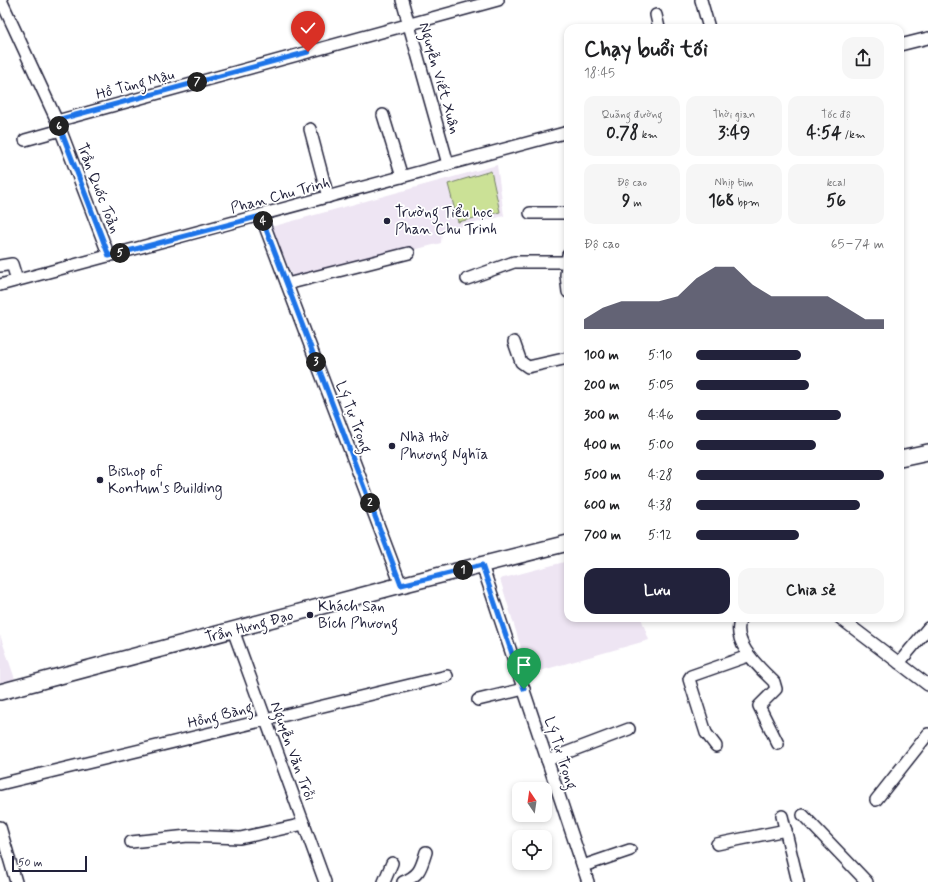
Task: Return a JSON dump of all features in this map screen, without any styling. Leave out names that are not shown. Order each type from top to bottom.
[{"type":"street","name":"Trần Quốc Toản","points":[[0,0],[59,126],[109,256]]},
{"type":"street","name":"Nguyễn Viết Xuân","points":[[402,0],[448,164]]},
{"type":"street","name":"Hồ Tùng Mậu","points":[[25,140],[59,126],[409,24],[498,0]]},
{"type":"street","points":[[701,0],[708,24]]},
{"type":"street","points":[[656,15],[659,24]]},
{"type":"street","points":[[904,44],[928,38]]},
{"type":"street","points":[[383,115],[402,177]]},
{"type":"street","points":[[310,129],[328,197]]},
{"type":"street","name":"Phan Chu Trinh","points":[[0,285],[261,216],[564,133]]},
{"type":"street","points":[[530,213],[564,213]]},
{"type":"street","name":"Lý Tự Trọng","points":[[261,216],[401,585]]},
{"type":"street","points":[[287,284],[410,253]]},
{"type":"street","points":[[467,279],[514,262],[564,258]]},
{"type":"street","points":[[0,266],[12,264],[17,280]]},
{"type":"street","points":[[514,342],[521,362],[528,367],[564,359]]},
{"type":"street","points":[[904,457],[928,452]]},
{"type":"street","name":"Trần Hưng Đạo","points":[[0,692],[401,585],[564,544]]},
{"type":"street","name":"Lý Tự Trọng","points":[[482,565],[588,882]]},
{"type":"street","points":[[740,622],[739,628],[748,656],[774,682],[776,687],[776,689],[758,706],[778,744]]},
{"type":"street","points":[[845,622],[928,685]]},
{"type":"street","points":[[899,663],[928,628]]},
{"type":"street","name":"Nguyễn Văn Trỗi","points":[[233,630],[325,882]]},
{"type":"street","points":[[716,746],[706,732],[689,679],[691,676],[748,656]]},
{"type":"street","name":"Hồng Bàng","points":[[0,784],[447,676]]},
{"type":"street","points":[[478,700],[524,689]]},
{"type":"street","points":[[547,760],[629,729]]},
{"type":"street","points":[[876,800],[928,734]]},
{"type":"street","points":[[782,816],[798,882]]},
{"type":"street","points":[[803,816],[867,882]]},
{"type":"street","points":[[131,842],[188,836],[240,838],[304,824]]},
{"type":"street","points":[[0,827],[3,846],[16,882]]},
{"type":"street","points":[[717,844],[786,830]]},
{"type":"street","points":[[582,866],[630,850]]},
{"type":"street","points":[[403,882],[411,879],[421,870],[426,852]]},
{"type":"street","points":[[384,882],[392,863]]},
{"type":"shaded area","name":"Trường Tiểu học Phan Chu Trinh","points":[[497,165],[504,216],[442,231],[441,243],[294,280],[271,227]]},
{"type":"shaded area","points":[[564,562],[564,622],[642,622],[649,640],[529,674],[500,579]]},
{"type":"shaded area","points":[[0,635],[16,682],[0,687]]},
{"type":"green space","points":[[491,171],[500,212],[458,222],[448,184]]},
{"type":"place","name":"Trường Tiểu học Phan Chu Trinh","points":[[387,221]]},
{"type":"place","name":"Nhà thờ Phương Nghĩa","points":[[392,446]]},
{"type":"place","name":"Bishop of Kontum's Building","points":[[100,480]]},
{"type":"place","name":"Khách Sạn Bích Phương","points":[[310,615]]},
{"type":"route","points":[[308,52],[57,120],[109,256],[261,216],[401,585],[482,565],[524,689]]}]
